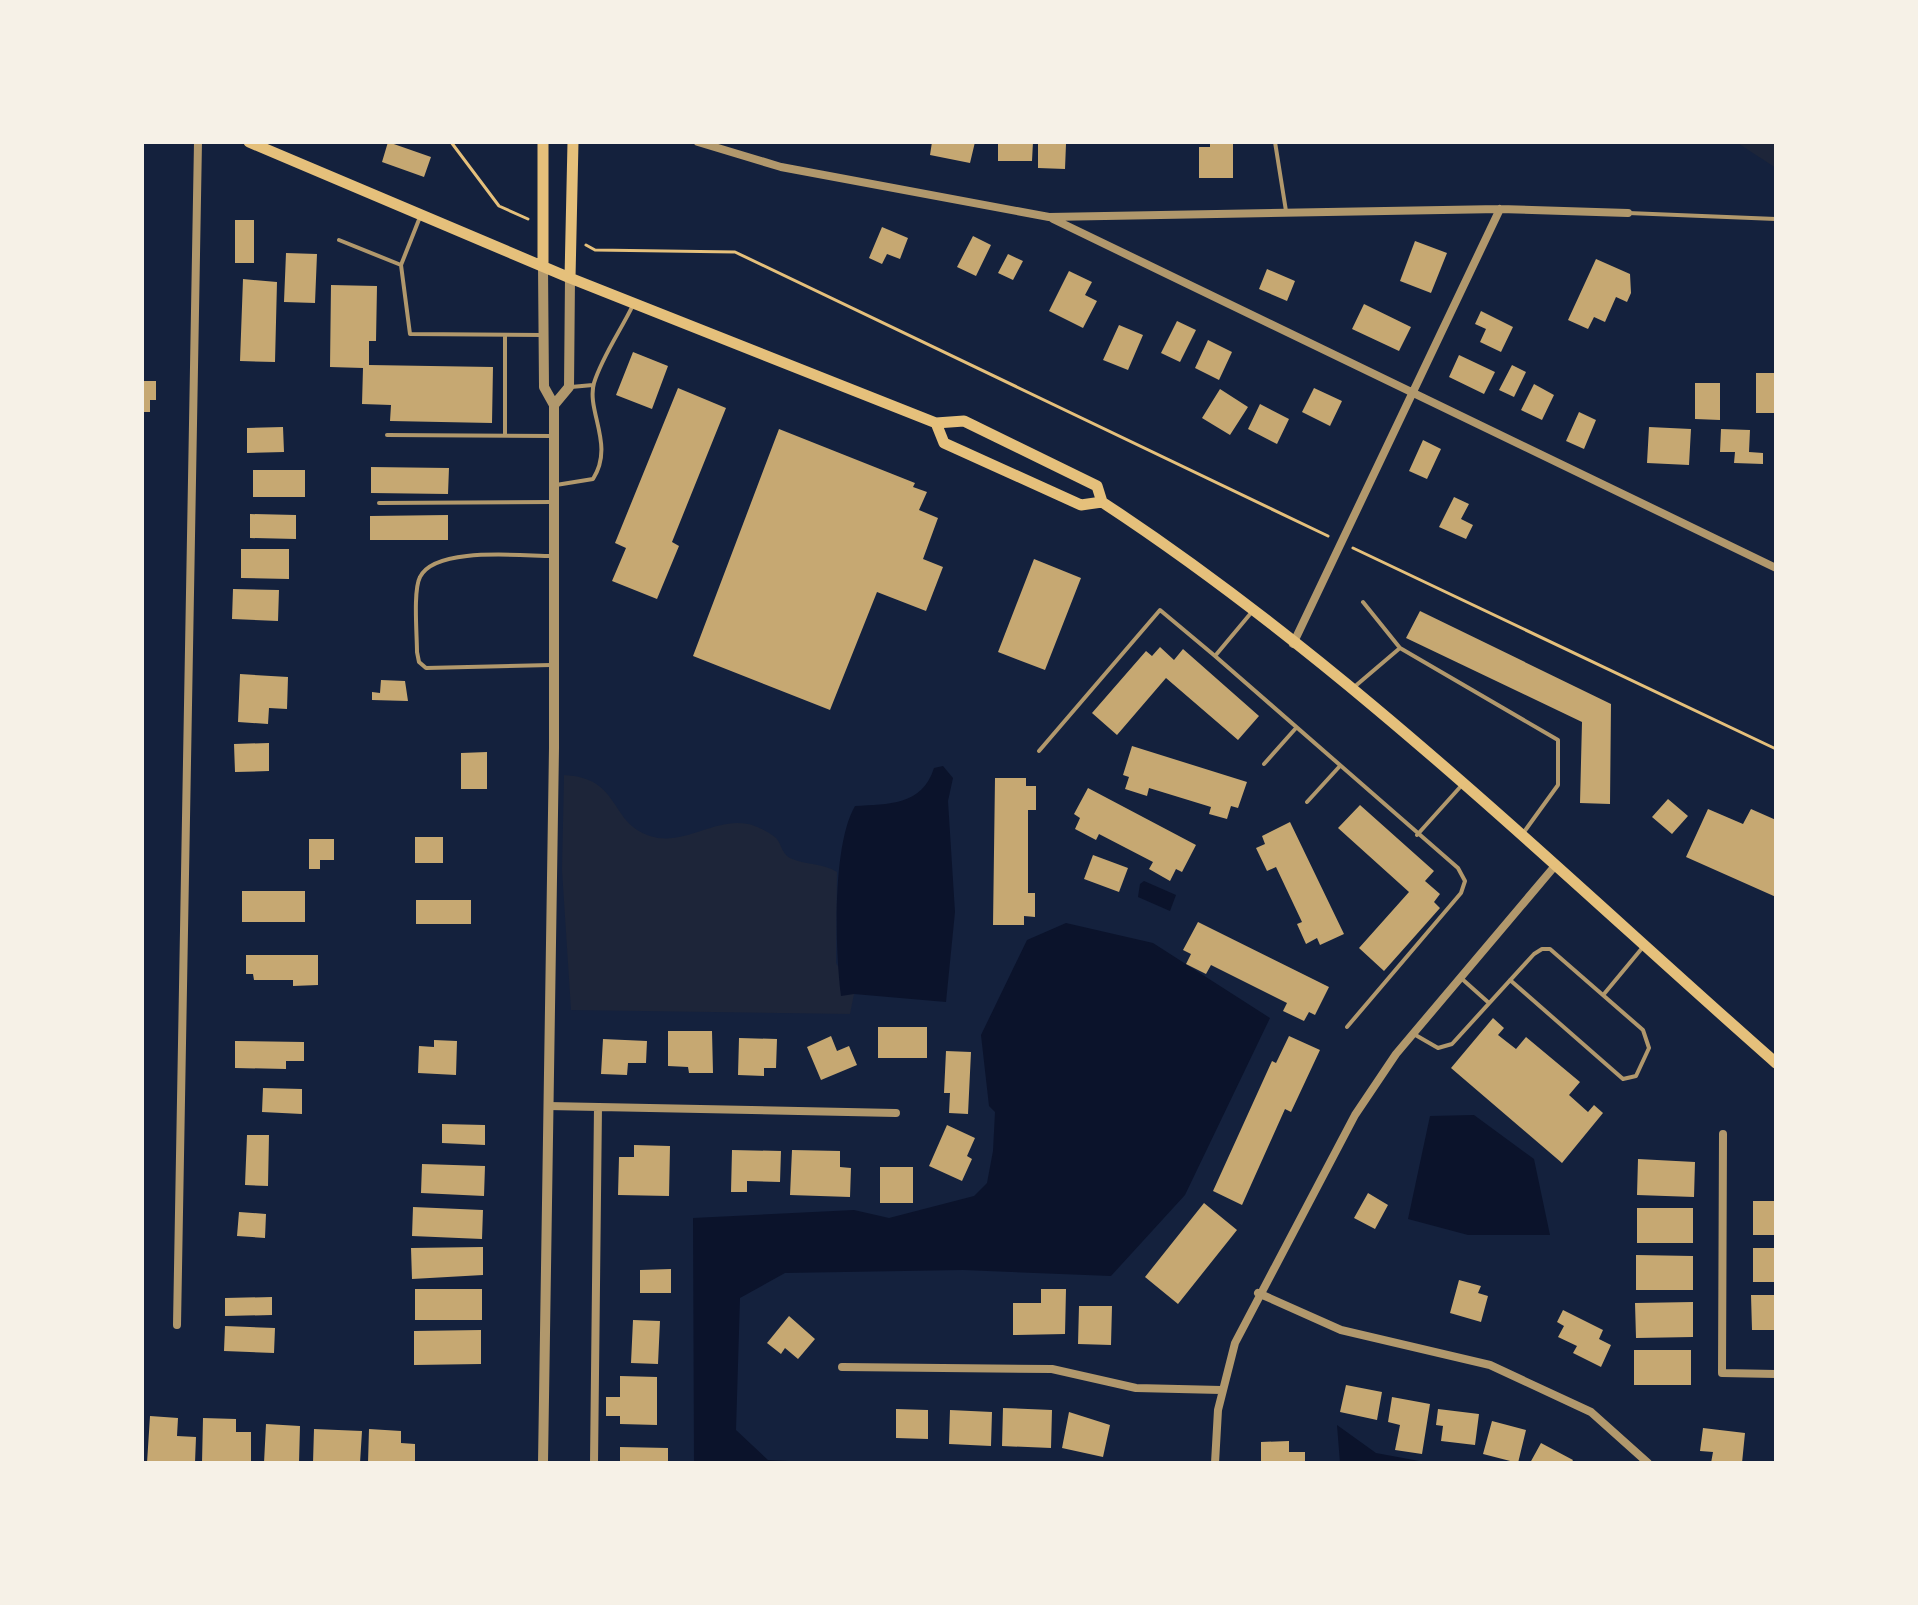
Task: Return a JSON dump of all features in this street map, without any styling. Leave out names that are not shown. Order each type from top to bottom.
[{"type":"main road","points":[[249,142],[570,278],[936,423],[964,421],[1097,486],[1102,502],[1254,609],[1351,689],[1776,1063]]},
{"type":"main road","points":[[543,142],[543,266]]},
{"type":"main road","points":[[570,278],[573,142]]},
{"type":"main road","points":[[936,423],[944,443],[1081,505],[1102,502]]},
{"type":"street","points":[[177,1325],[198,142]]},
{"type":"street","points":[[698,142],[781,167],[1049,217],[1500,209],[1628,213]]},
{"type":"street","points":[[1293,644],[1500,209]]},
{"type":"street","points":[[1049,217],[1776,568]]},
{"type":"street","points":[[543,266],[544,387],[554,405],[554,665],[543,1463]]},
{"type":"street","points":[[554,405],[569,387],[570,278]]},
{"type":"street","points":[[1215,1463],[1221,1390],[1235,1343],[1258,1293],[1368,1091],[1412,1033],[1554,867]]},
{"type":"street","points":[[548,1106],[896,1113]]},
{"type":"street","points":[[594,1463],[598,1107]]},
{"type":"street","points":[[1723,1134],[1722,1373],[1776,1374]]},
{"type":"street","points":[[1258,1293],[1351,1333],[1490,1365],[1591,1412],[1648,1463]]},
{"type":"street","points":[[842,1367],[1052,1369],[1136,1388],[1221,1390]]},
{"type":"lane","points":[[1275,142],[1286,213]]},
{"type":"lane","points":[[1628,213],[1776,219]]},
{"type":"lane","points":[[421,215],[401,265],[410,334],[544,335]]},
{"type":"lane","points":[[339,240],[401,265]]},
{"type":"lane","points":[[554,486],[593,479],[599,469],[602,439],[593,385],[634,302]]},
{"type":"lane","points":[[505,335],[505,435]]},
{"type":"lane","points":[[569,387],[593,385]]},
{"type":"lane","points":[[387,435],[554,436]]},
{"type":"lane","points":[[379,503],[554,502]]},
{"type":"lane","points":[[554,556],[446,558],[429,567],[419,578],[417,652],[419,662],[426,668],[554,665]]},
{"type":"lane","points":[[1363,602],[1400,648],[1558,740],[1558,785],[1521,837]]},
{"type":"lane","points":[[1215,656],[1254,609]]},
{"type":"lane","points":[[1039,751],[1160,610],[1458,868],[1465,881],[1461,893],[1347,1027]]},
{"type":"lane","points":[[1351,689],[1400,648]]},
{"type":"lane","points":[[1264,764],[1296,728]]},
{"type":"lane","points":[[1307,802],[1339,767]]},
{"type":"lane","points":[[1417,835],[1462,785]]},
{"type":"lane","points":[[1604,994],[1643,947]]},
{"type":"lane","points":[[1412,1033],[1438,1048],[1452,1044],[1489,1003],[1510,980],[1534,954],[1550,949],[1643,1030],[1649,1048],[1631,1080],[1623,1079],[1510,980]]},
{"type":"lane","points":[[1460,976],[1489,1003]]},
{"type":"path","points":[[451,142],[499,206],[542,225]]},
{"type":"path","points":[[571,239],[595,250],[712,250],[744,256],[1776,749]]},
{"type":"shaded area","points":[[1736,142],[1776,142],[1776,168]]},
{"type":"shaded area","points":[[943,766],[953,778],[948,801],[955,912],[946,1002],[854,994],[841,996],[837,898],[842,846],[855,806],[891,803],[912,796],[929,780],[934,768]]},
{"type":"shaded area","points":[[564,775],[596,784],[606,792],[627,821],[650,836],[675,838],[723,824],[748,824],[774,836],[790,858],[837,872],[836,963],[854,994],[850,1014],[571,1010],[562,870]]},
{"type":"shaded area","points":[[1144,881],[1176,895],[1170,911],[1138,897],[1140,884]]},
{"type":"shaded area","points":[[1066,923],[1153,943],[1270,1018],[1185,1195],[1111,1276],[963,1270],[785,1273],[740,1298],[736,1430],[768,1460],[830,1463],[694,1463],[693,1218],[854,1210],[889,1218],[974,1196],[987,1183],[995,1112],[989,1106],[981,1035],[1027,940]]},
{"type":"shaded area","points":[[1474,1115],[1534,1159],[1550,1235],[1468,1235],[1408,1219],[1430,1116]]},
{"type":"shaded area","points":[[1337,1425],[1376,1453],[1430,1463],[1340,1463]]},
{"type":"building","points":[[388,142],[431,157],[424,177],[382,162]]},
{"type":"building","points":[[932,142],[975,142],[970,163],[930,155]]},
{"type":"building","points":[[998,142],[1033,142],[1032,161],[998,161]]},
{"type":"building","points":[[1210,142],[1233,142],[1233,178],[1199,178],[1199,147],[1210,147]]},
{"type":"building","points":[[1038,144],[1066,144],[1065,169],[1038,168]]},
{"type":"building","points":[[235,220],[254,220],[254,263],[235,263]]},
{"type":"building","points":[[882,227],[908,238],[900,259],[887,254],[882,264],[869,258]]},
{"type":"building","points":[[973,236],[991,245],[976,276],[957,267]]},
{"type":"building","points":[[1415,241],[1447,253],[1431,293],[1400,281]]},
{"type":"building","points":[[286,253],[317,254],[315,303],[284,302]]},
{"type":"building","points":[[1008,254],[1023,261],[1013,280],[998,273]]},
{"type":"building","points":[[1596,259],[1630,274],[1631,293],[1627,302],[1616,297],[1605,322],[1594,317],[1588,329],[1568,320]]},
{"type":"building","points":[[1267,269],[1295,281],[1287,301],[1259,289]]},
{"type":"building","points":[[1069,271],[1092,282],[1085,295],[1097,301],[1083,328],[1049,311]]},
{"type":"building","points":[[243,279],[277,282],[275,362],[240,361]]},
{"type":"building","points":[[331,285],[377,286],[376,341],[369,341],[369,365],[493,367],[492,423],[390,421],[391,405],[362,404],[363,368],[330,367]]},
{"type":"building","points":[[1364,304],[1411,327],[1399,351],[1352,329]]},
{"type":"building","points":[[1481,311],[1513,327],[1501,352],[1480,342],[1486,329],[1475,324]]},
{"type":"building","points":[[1177,321],[1196,330],[1180,362],[1161,353]]},
{"type":"building","points":[[1119,325],[1143,335],[1128,370],[1103,360]]},
{"type":"building","points":[[1208,340],[1232,352],[1219,380],[1195,368]]},
{"type":"building","points":[[633,352],[668,366],[652,409],[616,395]]},
{"type":"building","points":[[1459,355],[1495,372],[1484,394],[1449,377]]},
{"type":"building","points":[[1512,365],[1526,372],[1514,397],[1499,390]]},
{"type":"building","points":[[1756,373],[1776,373],[1776,413],[1756,413]]},
{"type":"building","points":[[142,381],[156,381],[156,400],[150,400],[150,412],[142,412]]},
{"type":"building","points":[[1695,383],[1720,383],[1720,420],[1695,419]]},
{"type":"building","points":[[1534,384],[1554,395],[1542,420],[1521,410]]},
{"type":"building","points":[[678,388],[726,408],[672,542],[679,546],[657,599],[612,581],[626,548],[615,543]]},
{"type":"building","points":[[1314,388],[1342,401],[1330,426],[1302,412]]},
{"type":"building","points":[[1220,389],[1248,407],[1230,435],[1202,418]]},
{"type":"building","points":[[1260,404],[1289,419],[1277,444],[1248,429]]},
{"type":"building","points":[[1579,412],[1596,420],[1584,449],[1566,441]]},
{"type":"building","points":[[283,427],[284,452],[247,453],[247,428]]},
{"type":"building","points":[[1649,427],[1691,429],[1689,465],[1647,463]]},
{"type":"building","points":[[779,429],[915,483],[913,487],[927,492],[919,510],[938,518],[923,559],[943,567],[926,611],[877,592],[830,710],[693,656]]},
{"type":"building","points":[[1721,429],[1750,430],[1749,452],[1763,453],[1763,464],[1734,463],[1735,452],[1720,452]]},
{"type":"building","points":[[1423,440],[1441,449],[1427,479],[1409,471]]},
{"type":"building","points":[[371,467],[449,468],[448,494],[371,493]]},
{"type":"building","points":[[253,470],[305,470],[305,497],[253,497]]},
{"type":"building","points":[[1454,497],[1469,504],[1461,519],[1473,525],[1466,539],[1439,527]]},
{"type":"building","points":[[250,514],[296,515],[296,539],[250,538]]},
{"type":"building","points":[[448,515],[448,540],[370,540],[370,516]]},
{"type":"building","points":[[241,549],[289,549],[289,579],[241,578]]},
{"type":"building","points":[[1034,559],[1081,578],[1045,670],[998,652]]},
{"type":"building","points":[[233,589],[279,590],[278,621],[232,619]]},
{"type":"building","points":[[1420,611],[1611,704],[1610,804],[1580,803],[1582,722],[1406,638]]},
{"type":"building","points":[[1160,647],[1174,660],[1183,649],[1259,716],[1238,740],[1166,678],[1117,735],[1092,713],[1146,651],[1152,656]]},
{"type":"building","points":[[240,674],[288,677],[287,709],[269,708],[268,724],[238,722]]},
{"type":"building","points":[[381,680],[405,681],[408,701],[372,700],[372,692],[380,693]]},
{"type":"building","points":[[269,743],[269,771],[235,772],[234,744]]},
{"type":"building","points":[[1132,746],[1247,782],[1238,808],[1231,806],[1227,819],[1209,814],[1211,807],[1149,788],[1147,796],[1125,789],[1129,777],[1123,775]]},
{"type":"building","points":[[487,752],[487,789],[461,789],[461,753]]},
{"type":"building","points":[[995,778],[1026,778],[1026,786],[1036,786],[1036,810],[1028,810],[1028,893],[1035,893],[1035,917],[1024,916],[1024,925],[993,925]]},
{"type":"building","points":[[1088,788],[1196,845],[1182,872],[1176,869],[1170,881],[1149,869],[1153,862],[1099,834],[1096,840],[1075,829],[1080,818],[1074,814]]},
{"type":"building","points":[[1668,799],[1688,816],[1672,834],[1652,817]]},
{"type":"building","points":[[1360,805],[1434,871],[1425,881],[1440,894],[1434,902],[1440,908],[1384,971],[1359,948],[1409,892],[1338,828]]},
{"type":"building","points":[[1708,809],[1743,824],[1751,809],[1776,820],[1776,897],[1686,857]]},
{"type":"building","points":[[1290,822],[1344,934],[1320,945],[1317,938],[1306,944],[1297,924],[1302,922],[1276,867],[1267,871],[1256,848],[1265,844],[1262,836]]},
{"type":"building","points":[[415,837],[443,837],[443,863],[415,863]]},
{"type":"building","points":[[309,839],[334,839],[334,860],[320,860],[320,869],[309,869]]},
{"type":"building","points":[[1093,855],[1128,868],[1119,892],[1084,879]]},
{"type":"building","points":[[242,891],[305,891],[305,922],[242,922]]},
{"type":"building","points":[[416,900],[471,900],[471,924],[416,924]]},
{"type":"building","points":[[1198,922],[1329,987],[1315,1015],[1309,1012],[1304,1021],[1283,1011],[1287,1003],[1211,965],[1206,974],[1186,964],[1191,954],[1183,950]]},
{"type":"building","points":[[246,955],[318,955],[318,985],[293,986],[293,980],[254,980],[253,974],[246,974]]},
{"type":"building","points":[[1493,1018],[1504,1028],[1498,1035],[1516,1049],[1526,1037],[1580,1082],[1569,1095],[1588,1112],[1594,1105],[1603,1113],[1562,1163],[1451,1068]]},
{"type":"building","points":[[878,1027],[927,1027],[927,1058],[878,1058]]},
{"type":"building","points":[[668,1031],[712,1031],[713,1073],[689,1073],[688,1067],[668,1066]]},
{"type":"building","points":[[831,1036],[837,1051],[849,1046],[857,1065],[821,1080],[807,1047]]},
{"type":"building","points":[[1289,1036],[1320,1050],[1291,1112],[1285,1109],[1242,1205],[1213,1191],[1272,1061],[1276,1063]]},
{"type":"building","points":[[739,1038],[777,1039],[776,1068],[764,1068],[764,1076],[738,1075]]},
{"type":"building","points":[[603,1039],[647,1041],[646,1063],[628,1063],[627,1075],[601,1074]]},
{"type":"building","points":[[434,1040],[457,1041],[456,1075],[418,1073],[419,1046],[434,1047]]},
{"type":"building","points":[[235,1041],[304,1042],[304,1061],[286,1061],[286,1069],[235,1068]]},
{"type":"building","points":[[946,1051],[971,1052],[968,1114],[949,1113],[950,1093],[944,1093]]},
{"type":"building","points":[[263,1088],[302,1089],[302,1114],[262,1112]]},
{"type":"building","points":[[442,1124],[485,1125],[485,1145],[442,1143]]},
{"type":"building","points":[[947,1125],[975,1138],[967,1156],[972,1159],[962,1181],[929,1166]]},
{"type":"building","points":[[247,1135],[269,1135],[268,1186],[245,1185]]},
{"type":"building","points":[[634,1145],[670,1146],[669,1196],[618,1195],[619,1157],[634,1157]]},
{"type":"building","points":[[732,1150],[781,1151],[780,1182],[747,1181],[747,1192],[731,1192]]},
{"type":"building","points":[[792,1150],[840,1151],[840,1167],[851,1168],[850,1197],[790,1195]]},
{"type":"building","points":[[1638,1159],[1695,1162],[1694,1197],[1637,1195]]},
{"type":"building","points":[[422,1164],[485,1166],[484,1196],[421,1193]]},
{"type":"building","points":[[880,1167],[913,1167],[913,1203],[880,1203]]},
{"type":"building","points":[[1368,1193],[1388,1205],[1375,1229],[1354,1218]]},
{"type":"building","points":[[1753,1201],[1776,1201],[1776,1235],[1753,1235]]},
{"type":"building","points":[[1204,1203],[1237,1230],[1178,1304],[1145,1277]]},
{"type":"building","points":[[413,1207],[483,1210],[482,1239],[412,1236]]},
{"type":"building","points":[[1637,1208],[1693,1208],[1693,1243],[1637,1243]]},
{"type":"building","points":[[239,1212],[266,1214],[265,1238],[237,1236]]},
{"type":"building","points":[[483,1247],[483,1275],[412,1279],[411,1248]]},
{"type":"building","points":[[1753,1248],[1776,1248],[1776,1282],[1753,1282]]},
{"type":"building","points":[[1636,1255],[1693,1256],[1693,1290],[1636,1290]]},
{"type":"building","points":[[671,1269],[671,1293],[640,1293],[640,1270]]},
{"type":"building","points":[[1459,1280],[1481,1286],[1478,1293],[1488,1296],[1481,1322],[1450,1313]]},
{"type":"building","points":[[415,1289],[482,1289],[482,1320],[415,1320]]},
{"type":"building","points":[[1041,1289],[1066,1289],[1065,1334],[1013,1335],[1013,1303],[1041,1303]]},
{"type":"building","points":[[1751,1295],[1776,1295],[1776,1330],[1752,1330]]},
{"type":"building","points":[[272,1297],[272,1315],[225,1316],[225,1298]]},
{"type":"building","points":[[1693,1302],[1693,1337],[1636,1338],[1635,1303]]},
{"type":"building","points":[[1079,1306],[1112,1306],[1111,1345],[1078,1344]]},
{"type":"building","points":[[1563,1310],[1603,1330],[1599,1339],[1611,1345],[1601,1367],[1573,1353],[1577,1346],[1558,1337],[1564,1326],[1557,1322]]},
{"type":"building","points":[[789,1316],[815,1339],[798,1359],[785,1348],[781,1354],[767,1343]]},
{"type":"building","points":[[633,1320],[660,1321],[658,1364],[631,1363]]},
{"type":"building","points":[[225,1326],[275,1328],[274,1353],[224,1351]]},
{"type":"building","points":[[481,1330],[481,1364],[414,1365],[414,1331]]},
{"type":"building","points":[[1634,1350],[1691,1350],[1691,1385],[1634,1385]]},
{"type":"building","points":[[620,1376],[657,1377],[657,1425],[620,1424],[620,1416],[606,1416],[606,1397],[620,1397]]},
{"type":"building","points":[[1346,1385],[1382,1392],[1377,1420],[1340,1412]]},
{"type":"building","points":[[1392,1397],[1430,1404],[1422,1454],[1395,1450],[1400,1425],[1388,1422]]},
{"type":"building","points":[[1003,1408],[1052,1410],[1051,1448],[1002,1446]]},
{"type":"building","points":[[896,1409],[928,1410],[928,1439],[896,1438]]},
{"type":"building","points":[[1438,1409],[1479,1414],[1475,1445],[1441,1441],[1443,1426],[1436,1425]]},
{"type":"building","points":[[950,1410],[992,1412],[991,1446],[949,1444]]},
{"type":"building","points":[[1069,1412],[1110,1425],[1103,1457],[1062,1448]]},
{"type":"building","points":[[150,1416],[178,1418],[177,1436],[196,1437],[195,1463],[147,1463]]},
{"type":"building","points":[[203,1418],[236,1419],[236,1432],[251,1432],[251,1463],[202,1463]]},
{"type":"building","points":[[1492,1421],[1526,1430],[1518,1463],[1483,1454]]},
{"type":"building","points":[[266,1424],[300,1426],[299,1463],[264,1463]]},
{"type":"building","points":[[1703,1428],[1745,1433],[1742,1463],[1711,1463],[1713,1452],[1700,1451]]},
{"type":"building","points":[[314,1429],[362,1431],[360,1463],[313,1463]]},
{"type":"building","points":[[369,1429],[401,1431],[401,1443],[415,1444],[415,1463],[368,1463]]},
{"type":"building","points":[[1289,1441],[1289,1452],[1305,1452],[1305,1463],[1261,1463],[1261,1442]]},
{"type":"building","points":[[1541,1443],[1573,1460],[1571,1463],[1530,1463]]},
{"type":"building","points":[[620,1447],[668,1448],[668,1463],[620,1463]]}]
